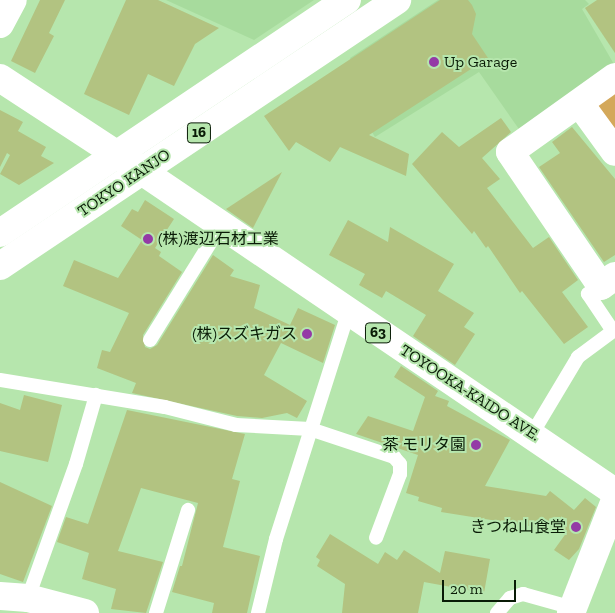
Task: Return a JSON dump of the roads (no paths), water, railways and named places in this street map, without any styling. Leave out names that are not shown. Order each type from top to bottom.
[{"type":"main road","points":[[0,24],[13,0]]},
{"type":"main road","name":"TOKYO KANJO","points":[[0,233],[348,0]]},
{"type":"main road","name":"TOKYO KANJO","points":[[0,266],[398,0]]},
{"type":"main road","points":[[608,281],[510,152],[580,104],[615,77]]},
{"type":"main road","name":"TOYOOKA-KAIDO AVE.","points":[[0,78],[116,154],[348,313],[532,434],[615,492]]},
{"type":"main road","points":[[580,104],[615,152]]},
{"type":"main road","points":[[572,610],[615,500]]},
{"type":"main road","points":[[0,596],[28,598],[85,613]]},
{"type":"lane","points":[[150,340],[220,227]]},
{"type":"lane","points":[[532,434],[578,357],[613,331],[588,294],[608,281]]},
{"type":"lane","points":[[258,613],[276,539],[348,313]]},
{"type":"lane","points":[[0,380],[165,406],[236,424],[310,429],[394,457],[400,464],[376,538]]},
{"type":"lane","points":[[28,598],[76,464],[96,395]]},
{"type":"lane","points":[[156,613],[188,510]]},
{"type":"lane","points":[[497,613],[510,598],[523,594],[572,610]]},
{"type":"place","name":"Up Garage","points":[[434,62]]},
{"type":"place","name":"(株)渡辺石材工業","points":[[148,239]]},
{"type":"place","name":"(株)スズキガス","points":[[307,334]]},
{"type":"place","name":"茶 モリタ園","points":[[476,445]]},
{"type":"place","name":"きつね山食堂","points":[[576,527]]}]
